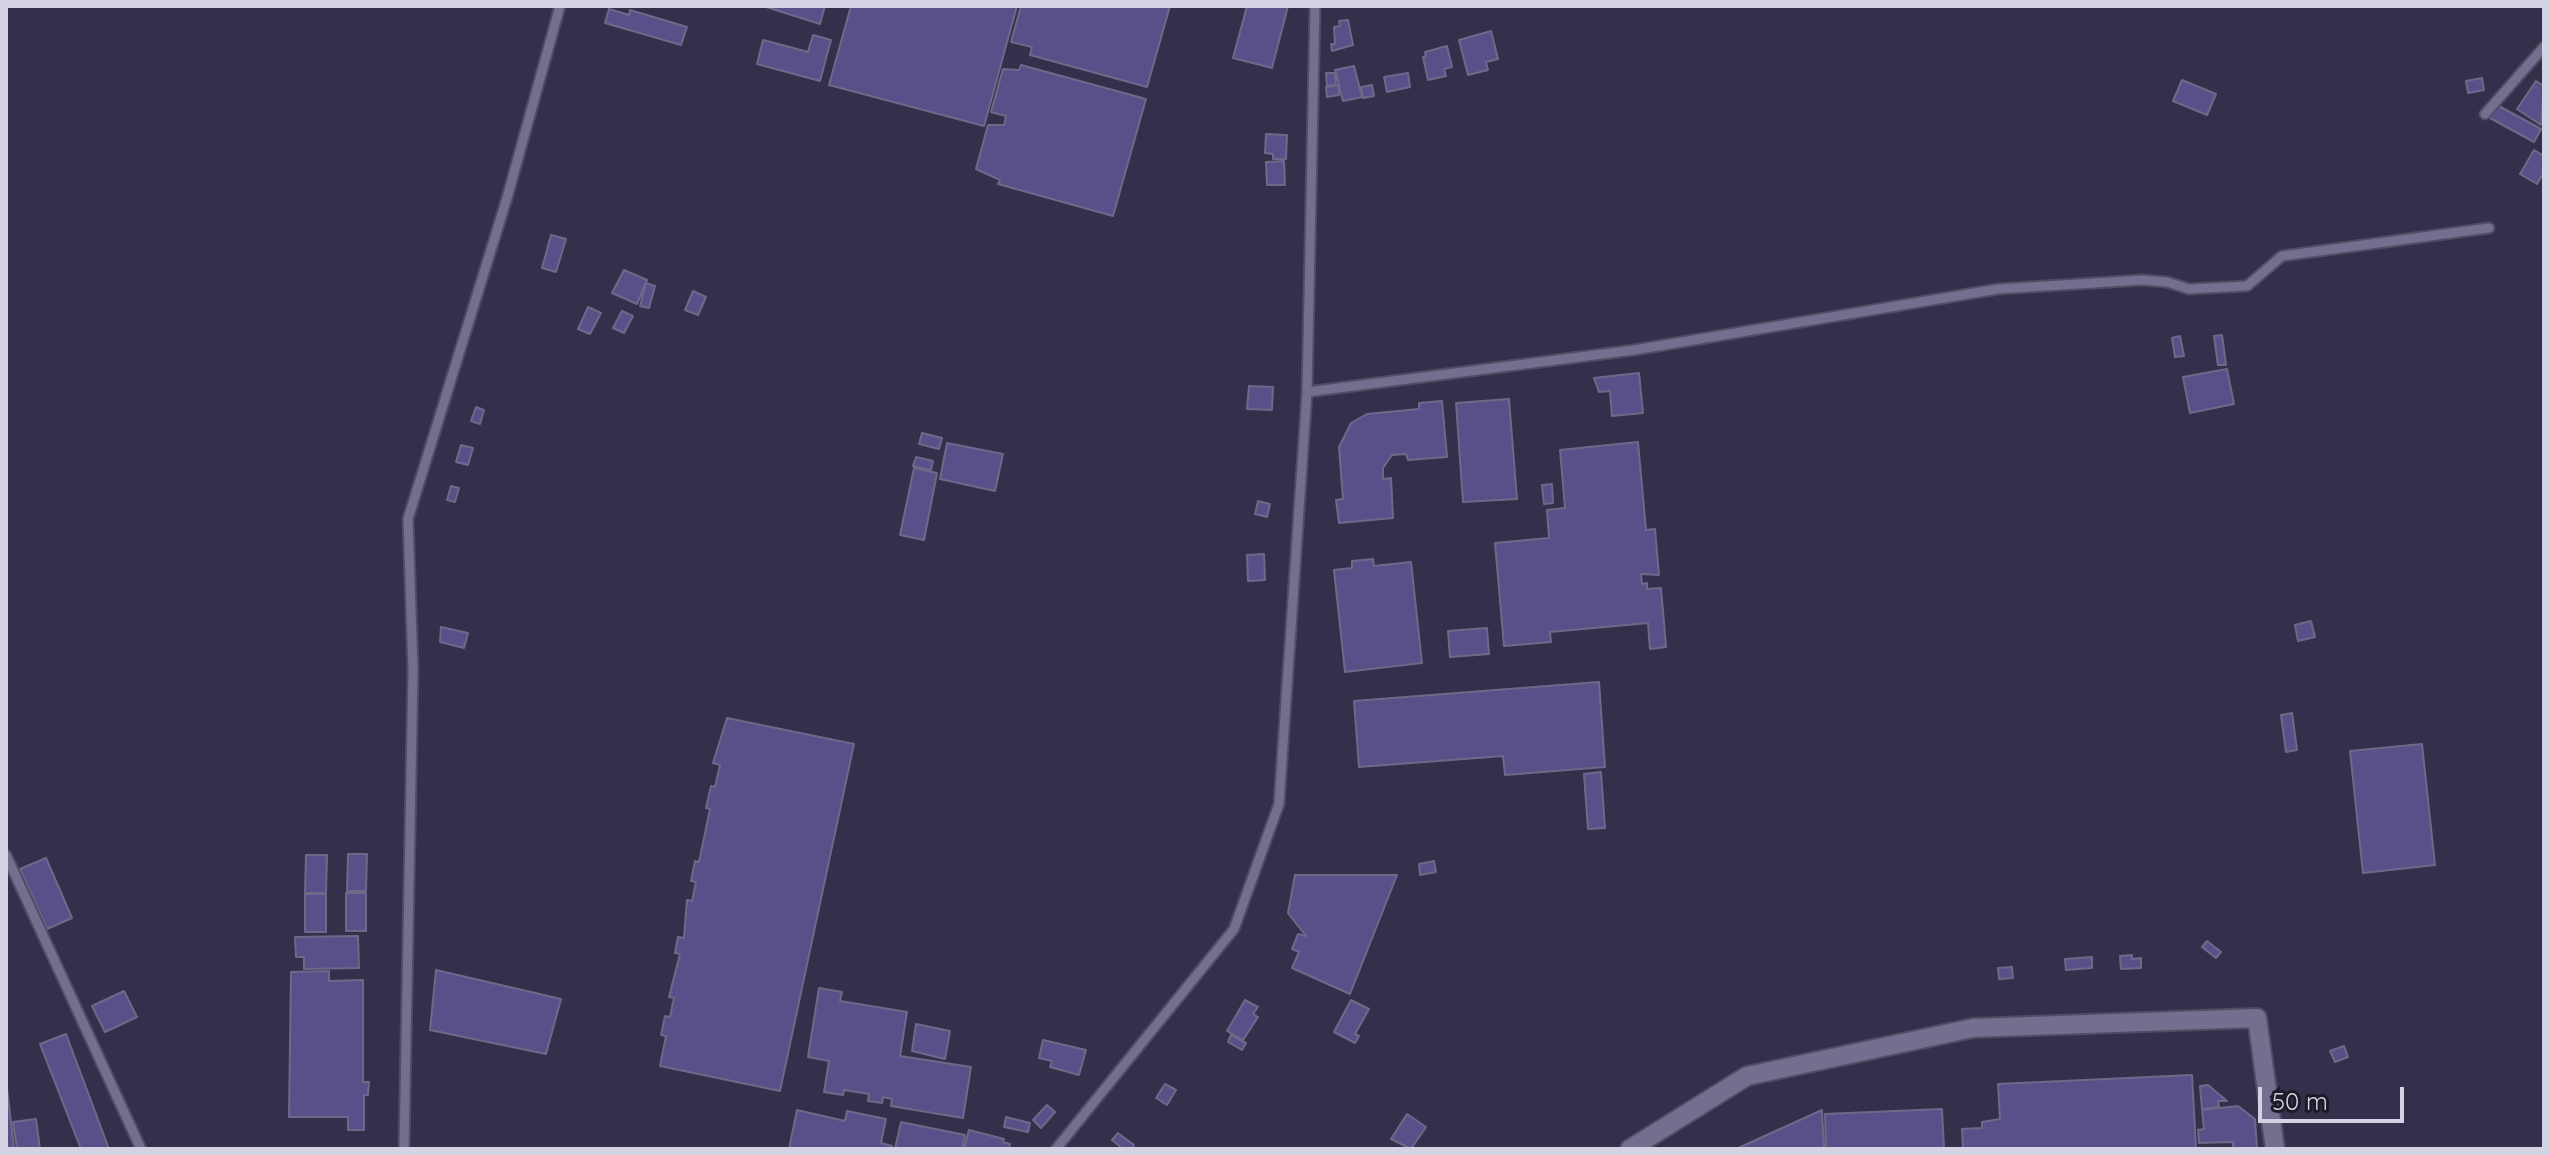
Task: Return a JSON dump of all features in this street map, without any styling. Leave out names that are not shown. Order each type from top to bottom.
[{"type":"street","points":[[1630,1149],[1747,1076],[1973,1028],[2257,1018],[2275,1149]]},
{"type":"lane","points":[[404,1149],[413,670],[408,519],[507,198],[560,6]]},
{"type":"lane","points":[[1056,1149],[1234,929],[1279,804],[1307,392],[1315,6]]},
{"type":"lane","points":[[2485,114],[2544,47]]},
{"type":"lane","points":[[1307,392],[1634,350],[1998,289],[2142,280],[2167,282],[2189,289],[2247,286],[2282,256],[2489,228]]},
{"type":"lane","points":[[6,855],[141,1149]]},
{"type":"building","points":[[763,6],[825,6],[820,24]]},
{"type":"building","points":[[851,6],[1017,6],[984,126],[829,85]]},
{"type":"building","points":[[1021,6],[1170,6],[1147,87],[1030,55],[1032,47],[1011,42]]},
{"type":"building","points":[[1247,6],[1288,6],[1272,68],[1233,58]]},
{"type":"building","points":[[609,9],[629,15],[630,10],[687,27],[681,45],[605,23]]},
{"type":"building","points":[[1348,20],[1353,45],[1332,51],[1331,44],[1335,44],[1334,27],[1340,26],[1339,21]]},
{"type":"building","points":[[1491,31],[1498,59],[1486,62],[1488,70],[1468,75],[1459,40]]},
{"type":"building","points":[[813,35],[831,40],[820,81],[757,64],[763,40],[808,52]]},
{"type":"building","points":[[1447,46],[1452,67],[1444,69],[1446,76],[1428,80],[1423,57],[1426,56],[1425,52]]},
{"type":"building","points":[[1021,65],[1146,99],[1113,216],[998,184],[1000,180],[976,169],[988,125],[1004,125],[1006,116],[991,112],[1003,69],[1019,70]]},
{"type":"building","points":[[1354,66],[1362,97],[1343,101],[1335,70]]},
{"type":"building","points":[[1326,73],[1335,73],[1336,85],[1327,86]]},
{"type":"building","points":[[1408,73],[1410,87],[1387,92],[1384,77]]},
{"type":"building","points":[[2482,78],[2484,90],[2468,93],[2466,81]]},
{"type":"building","points":[[2182,80],[2216,94],[2207,115],[2173,101]]},
{"type":"building","points":[[2536,81],[2544,86],[2541,125],[2517,109]]},
{"type":"building","points":[[1338,85],[1339,95],[1327,97],[1326,87]]},
{"type":"building","points":[[1372,85],[1374,96],[1363,98],[1361,87]]},
{"type":"building","points":[[2497,105],[2541,129],[2534,142],[2490,118]]},
{"type":"building","points":[[1266,134],[1287,135],[1286,159],[1273,159],[1273,154],[1265,153]]},
{"type":"building","points":[[2534,150],[2544,156],[2544,172],[2537,184],[2520,174]]},
{"type":"building","points":[[1284,161],[1285,185],[1267,185],[1266,162]]},
{"type":"building","points":[[551,235],[566,239],[556,272],[542,268]]},
{"type":"building","points":[[624,270],[647,280],[637,304],[612,293]]},
{"type":"building","points":[[646,283],[655,286],[649,308],[640,306]]},
{"type":"building","points":[[693,291],[706,297],[698,315],[685,310]]},
{"type":"building","points":[[588,307],[601,313],[590,334],[578,329]]},
{"type":"building","points":[[622,311],[633,316],[624,333],[613,328]]},
{"type":"building","points":[[2222,335],[2226,365],[2218,365],[2214,336]]},
{"type":"building","points":[[2180,336],[2184,356],[2175,357],[2172,338]]},
{"type":"building","points":[[2227,369],[2234,404],[2190,413],[2183,377]]},
{"type":"building","points":[[1639,373],[1643,413],[1612,416],[1610,391],[1599,392],[1594,378]]},
{"type":"building","points":[[1249,386],[1273,387],[1272,410],[1247,409]]},
{"type":"building","points":[[1509,399],[1517,499],[1463,502],[1456,403]]},
{"type":"building","points":[[1442,401],[1447,457],[1408,460],[1406,454],[1392,455],[1383,468],[1383,479],[1391,478],[1393,518],[1339,523],[1336,500],[1343,499],[1339,447],[1351,423],[1367,414],[1419,409],[1419,403]]},
{"type":"building","points":[[476,407],[484,410],[480,424],[471,421]]},
{"type":"building","points":[[922,433],[942,438],[939,449],[919,444]]},
{"type":"building","points":[[1638,442],[1646,530],[1655,529],[1659,575],[1641,574],[1642,584],[1647,583],[1647,589],[1661,588],[1666,647],[1650,649],[1648,623],[1550,632],[1551,642],[1504,646],[1495,543],[1549,538],[1547,510],[1565,508],[1560,450]]},
{"type":"building","points":[[947,443],[1003,454],[995,491],[940,479]]},
{"type":"building","points":[[461,445],[473,448],[468,465],[456,462]]},
{"type":"building","points":[[916,457],[933,461],[931,470],[913,466]]},
{"type":"building","points":[[914,468],[937,473],[924,540],[900,535]]},
{"type":"building","points":[[1552,484],[1553,503],[1544,504],[1542,485]]},
{"type":"building","points":[[451,486],[459,488],[455,502],[447,500]]},
{"type":"building","points":[[1258,501],[1270,504],[1267,517],[1255,514]]},
{"type":"building","points":[[1264,554],[1265,580],[1248,581],[1247,555]]},
{"type":"building","points":[[1373,559],[1374,566],[1411,562],[1422,663],[1345,672],[1334,570],[1352,568],[1352,561]]},
{"type":"building","points":[[2311,621],[2315,637],[2298,641],[2295,625]]},
{"type":"building","points":[[441,627],[468,633],[464,648],[440,642]]},
{"type":"building","points":[[1487,628],[1489,654],[1450,657],[1448,631]]},
{"type":"building","points":[[1599,682],[1605,767],[1505,775],[1503,756],[1359,767],[1354,701]]},
{"type":"building","points":[[2292,713],[2297,750],[2286,752],[2281,715]]},
{"type":"building","points":[[727,718],[854,744],[780,1091],[660,1066],[666,1036],[661,1035],[665,1016],[670,1017],[674,998],[669,997],[680,954],[675,953],[678,937],[684,938],[687,900],[692,901],[696,882],[691,881],[695,861],[699,862],[710,809],[706,808],[720,765],[713,763]]},
{"type":"building","points":[[2422,744],[2435,865],[2363,873],[2350,751]]},
{"type":"building","points":[[1601,772],[1605,828],[1588,829],[1584,774]]},
{"type":"building","points":[[348,854],[367,854],[366,891],[347,891]]},
{"type":"building","points":[[306,855],[327,855],[326,893],[305,893]]},
{"type":"building","points":[[46,858],[72,918],[47,929],[20,869]]},
{"type":"building","points":[[1434,861],[1436,872],[1420,875],[1419,864]]},
{"type":"building","points":[[1295,875],[1397,875],[1350,994],[1292,968],[1299,952],[1292,949],[1298,934],[1306,936],[1288,913]]},
{"type":"building","points":[[346,893],[366,893],[366,931],[346,931]]},
{"type":"building","points":[[305,894],[326,894],[326,932],[305,932]]},
{"type":"building","points":[[358,936],[359,968],[304,969],[304,957],[296,957],[295,937]]},
{"type":"building","points":[[2207,941],[2221,952],[2216,958],[2202,947]]},
{"type":"building","points":[[2132,955],[2132,959],[2141,958],[2141,968],[2121,969],[2120,956]]},
{"type":"building","points":[[2092,957],[2092,968],[2066,970],[2065,959]]},
{"type":"building","points":[[2012,967],[2013,978],[1999,979],[1998,968]]},
{"type":"building","points":[[436,970],[561,999],[546,1054],[430,1030]]},
{"type":"building","points":[[329,971],[329,981],[363,980],[363,1082],[369,1082],[368,1095],[364,1095],[364,1130],[348,1130],[348,1117],[289,1117],[291,972]]},
{"type":"building","points":[[819,988],[842,992],[840,1001],[907,1012],[900,1056],[971,1067],[963,1118],[891,1106],[892,1099],[883,1097],[882,1103],[868,1101],[869,1094],[844,1090],[843,1095],[824,1092],[829,1061],[808,1057]]},
{"type":"building","points":[[124,991],[137,1017],[105,1032],[92,1006]]},
{"type":"building","points":[[1245,1000],[1258,1007],[1253,1014],[1258,1017],[1243,1040],[1227,1031]]},
{"type":"building","points":[[1351,1000],[1369,1009],[1355,1034],[1359,1036],[1355,1043],[1334,1032]]},
{"type":"building","points":[[916,1024],[950,1031],[945,1059],[912,1051]]},
{"type":"building","points":[[66,1034],[109,1149],[81,1149],[40,1044]]},
{"type":"building","points":[[1231,1035],[1246,1043],[1242,1050],[1228,1042]]},
{"type":"building","points":[[1043,1040],[1086,1050],[1079,1075],[1050,1067],[1052,1061],[1039,1058]]},
{"type":"building","points":[[2344,1046],[2348,1057],[2335,1062],[2330,1051]]},
{"type":"building","points":[[2192,1075],[2196,1149],[1963,1149],[1962,1129],[1982,1128],[1982,1122],[2000,1119],[1998,1084]]},
{"type":"building","points":[[6,1079],[14,1149],[6,1149]]},
{"type":"building","points":[[1165,1084],[1176,1090],[1167,1105],[1156,1098]]},
{"type":"building","points":[[2208,1085],[2227,1101],[2218,1101],[2219,1107],[2202,1109],[2200,1086]]},
{"type":"building","points":[[1047,1105],[1055,1112],[1041,1128],[1033,1120]]},
{"type":"building","points":[[2238,1106],[2255,1119],[2257,1149],[2233,1149],[2233,1142],[2199,1143],[2198,1130],[2204,1129],[2202,1110]]},
{"type":"building","points":[[1942,1109],[1944,1149],[1826,1149],[1825,1114]]},
{"type":"building","points":[[797,1110],[845,1121],[847,1111],[886,1119],[881,1143],[892,1146],[891,1149],[789,1149]]},
{"type":"building","points":[[1822,1110],[1824,1149],[1736,1149]]},
{"type":"building","points":[[1407,1114],[1426,1127],[1411,1149],[1391,1139]]},
{"type":"building","points":[[1006,1117],[1030,1123],[1028,1132],[1004,1127]]},
{"type":"building","points":[[36,1119],[40,1149],[17,1149],[13,1122]]},
{"type":"building","points":[[901,1122],[965,1135],[962,1149],[895,1149]]},
{"type":"building","points":[[969,1130],[1004,1139],[1003,1142],[1010,1144],[1009,1149],[964,1149]]},
{"type":"building","points":[[1118,1133],[1134,1145],[1131,1149],[1123,1149],[1112,1140]]}]
